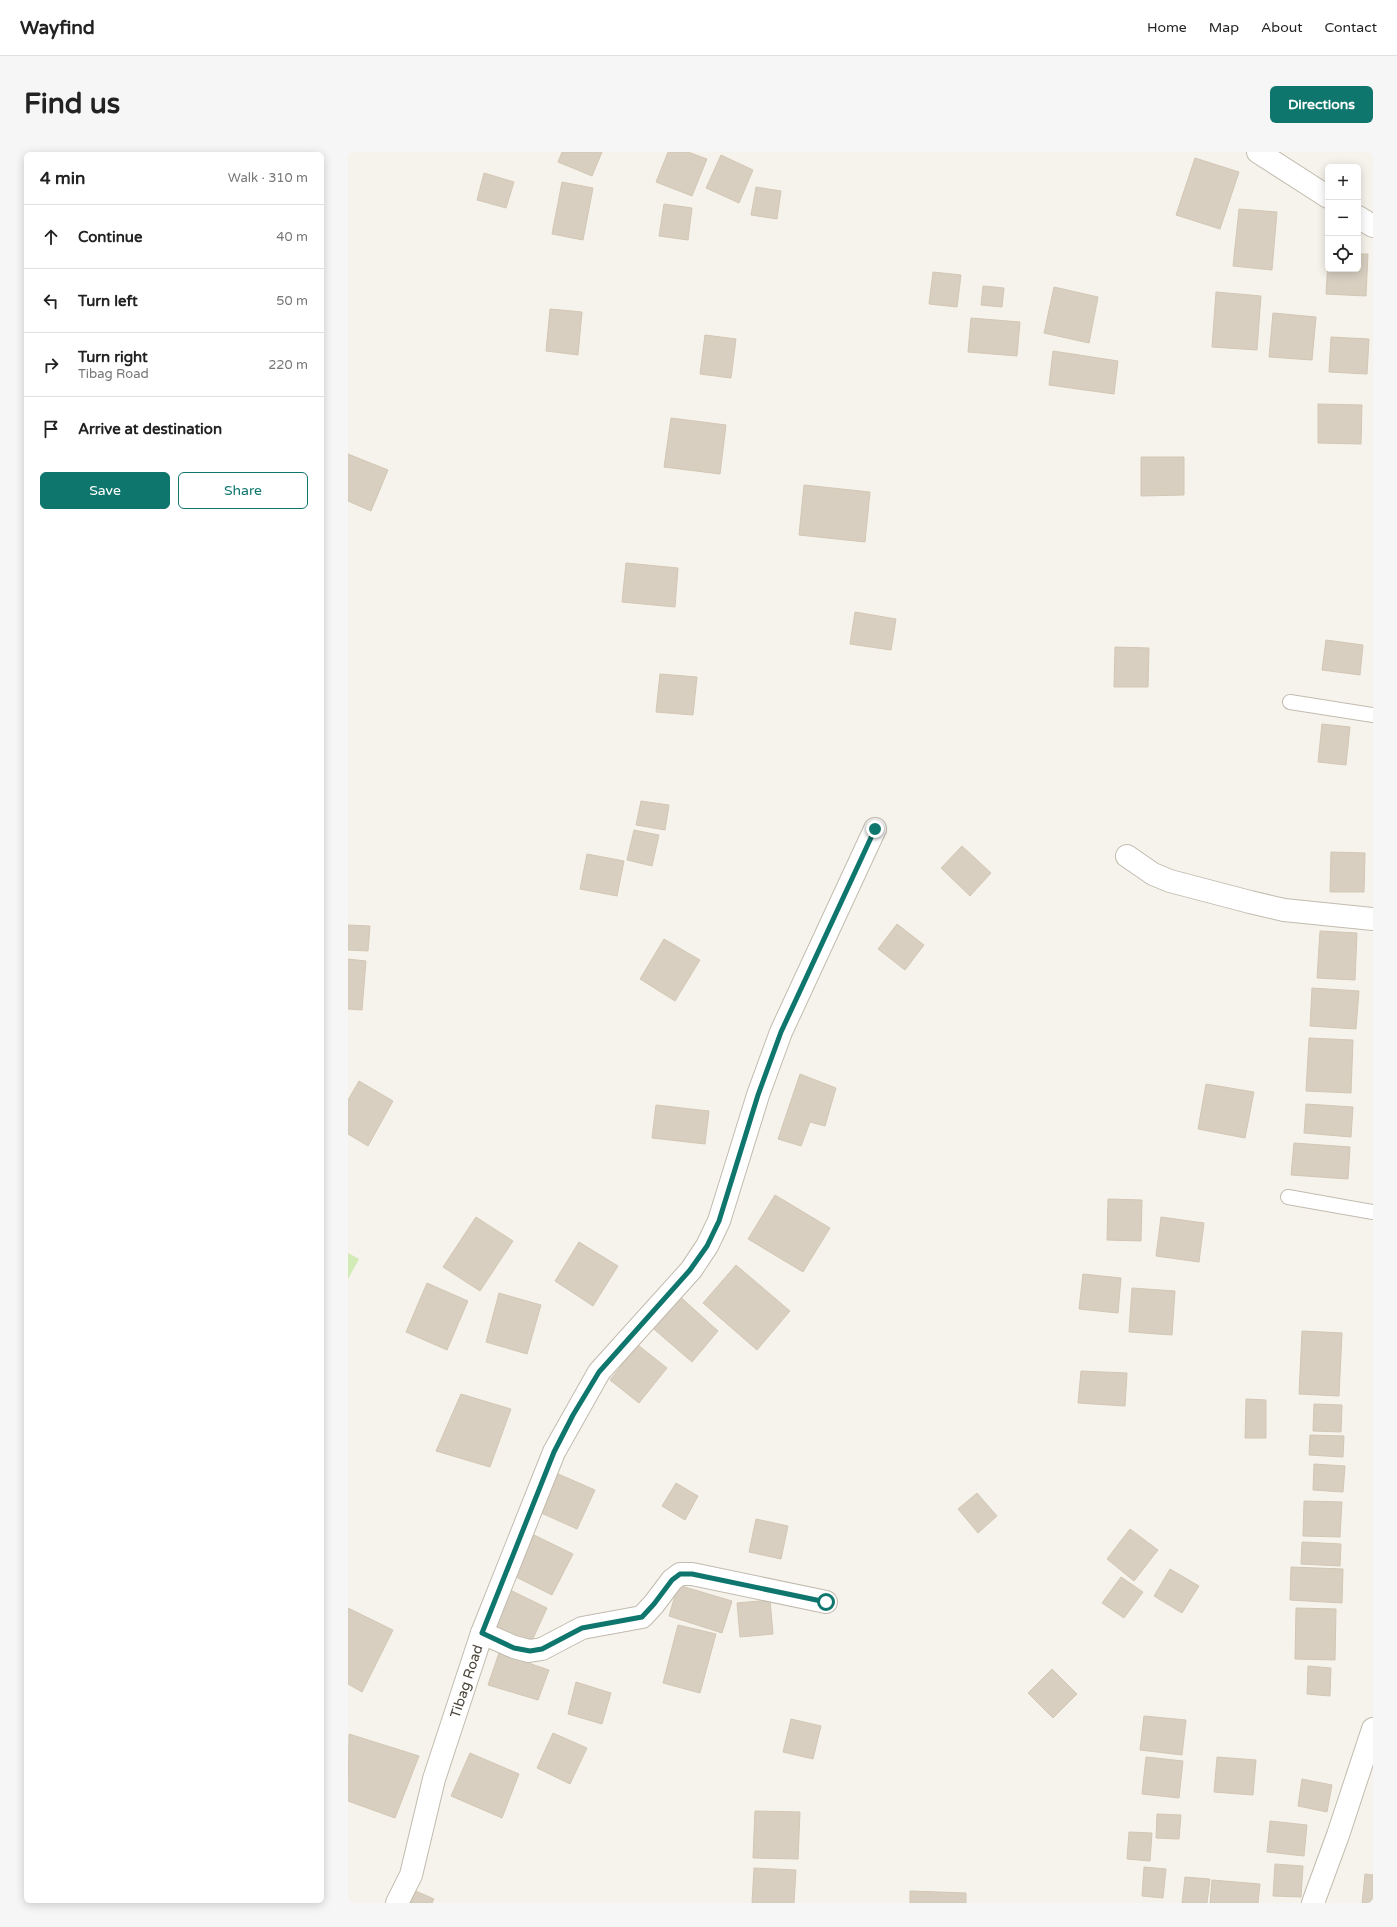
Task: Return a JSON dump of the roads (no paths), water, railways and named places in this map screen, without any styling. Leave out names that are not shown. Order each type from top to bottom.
[{"type":"street","points":[[1258,152],[1325,195]]},
{"type":"street","points":[[1361,219],[1373,226]]},
{"type":"street","name":"Tibag Road","points":[[397,1903],[411,1875],[434,1779],[482,1633],[554,1452],[573,1415],[599,1372],[690,1270],[707,1246],[719,1221],[758,1095],[781,1032],[875,829]]},
{"type":"street","points":[[1127,856],[1153,874],[1170,881],[1242,900],[1284,910],[1373,919]]},
{"type":"street","points":[[482,1633],[514,1648],[530,1651],[542,1649],[582,1628],[642,1617],[672,1580],[680,1574],[692,1574],[826,1602]]},
{"type":"street","points":[[1313,1903],[1338,1835],[1373,1729]]},
{"type":"lane","points":[[1290,702],[1373,715]]},
{"type":"lane","points":[[1288,1197],[1373,1212]]}]
